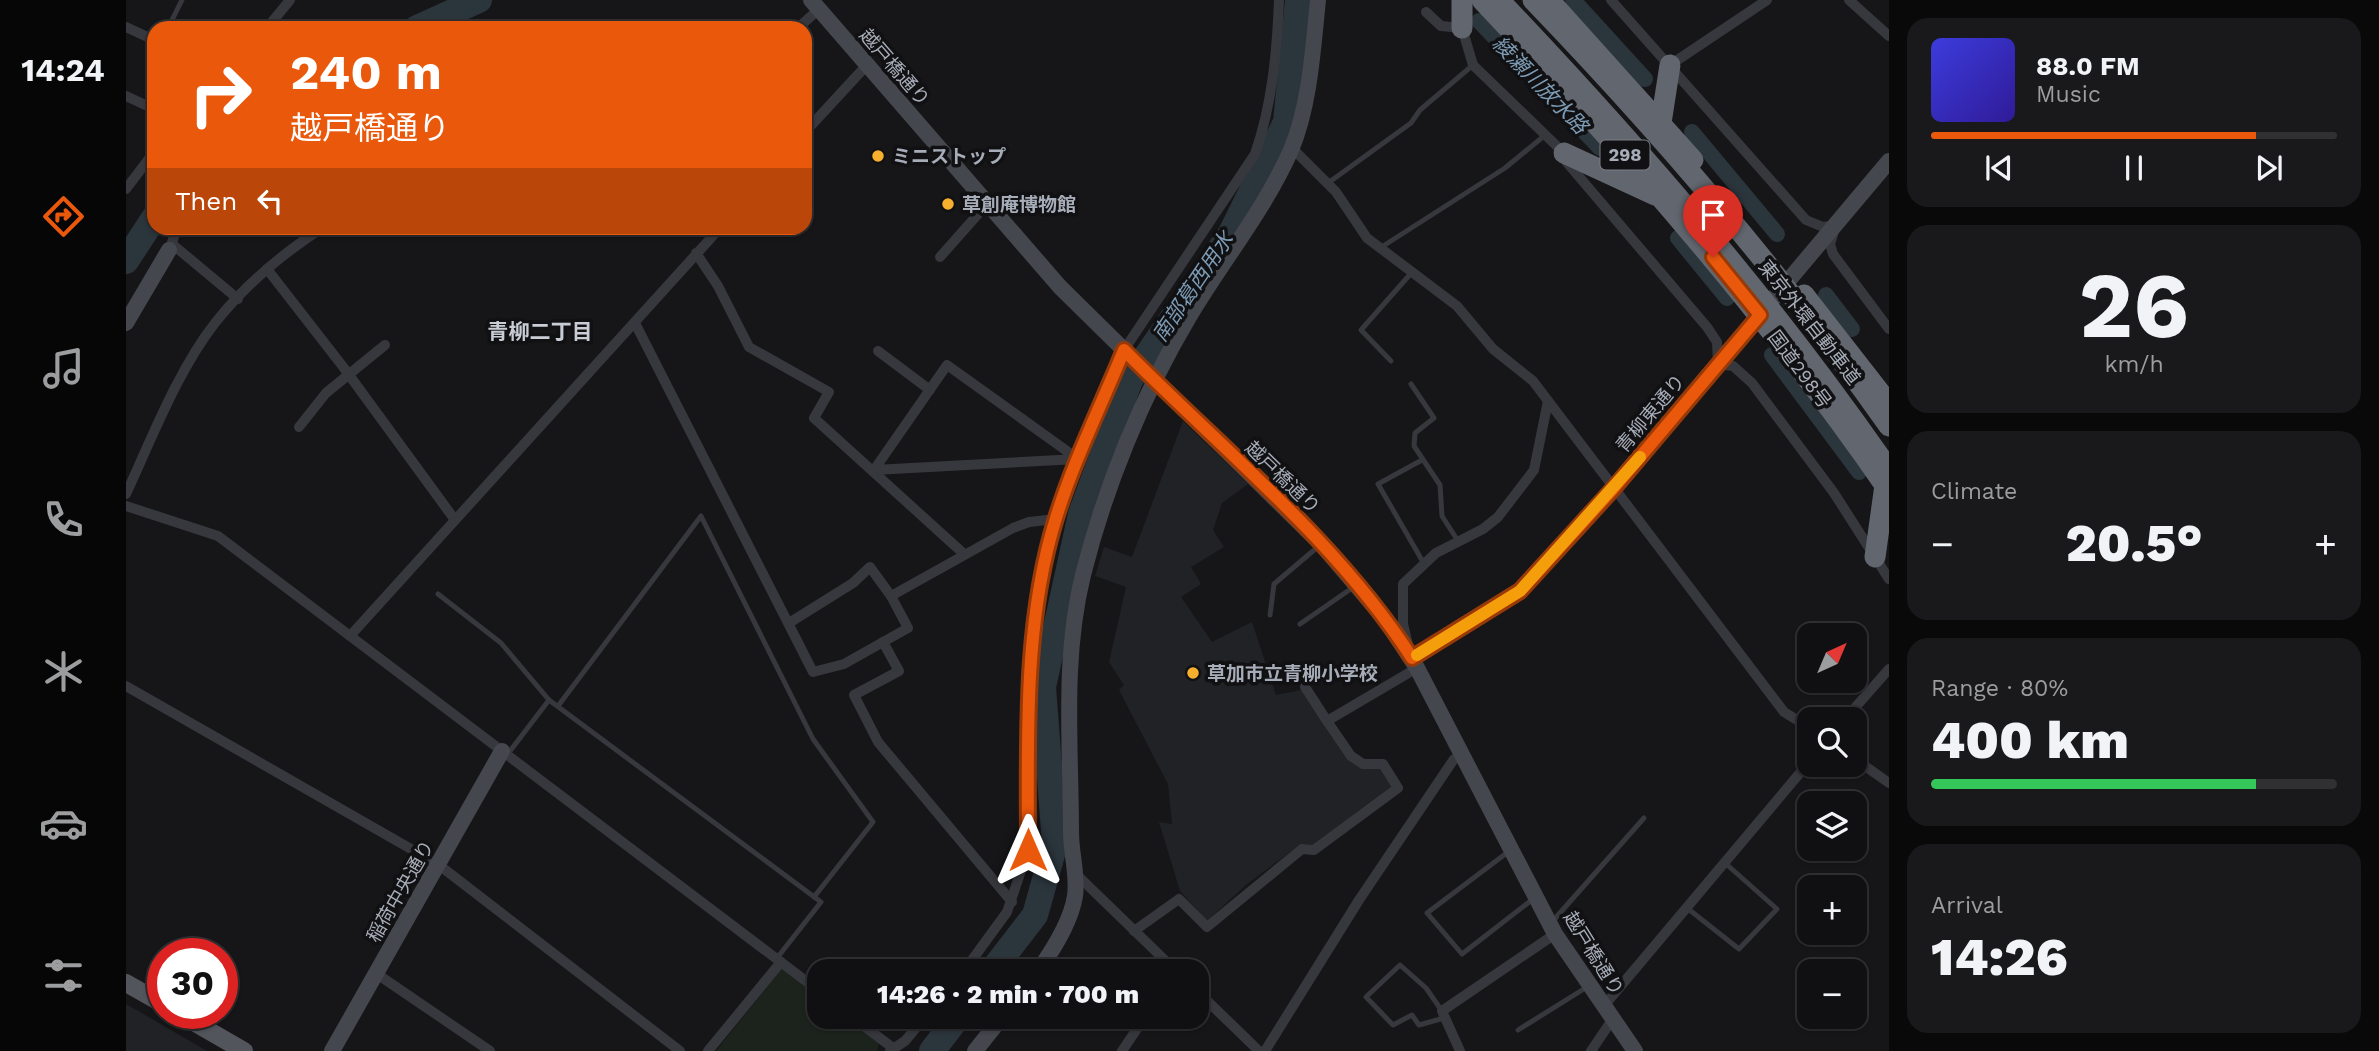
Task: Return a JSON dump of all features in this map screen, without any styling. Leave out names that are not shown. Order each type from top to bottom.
[{"type":"highway","points":[[1462,0],[1462,28]]},
{"type":"highway","name":"国道298号","points":[[1482,0],[1663,199],[1760,315],[1887,482]]},
{"type":"highway","name":"東京外環自動車道","points":[[1499,0],[1624,134],[1722,250],[1791,336],[1887,482]]},
{"type":"highway","name":"東京外環自動車道","points":[[1533,0],[1702,187],[1814,326],[1889,426]]},
{"type":"highway","name":"298","points":[[1549,0],[1661,123],[1790,278],[1889,404]]},
{"type":"highway","points":[[1661,123],[1670,65]]},
{"type":"highway","points":[[1564,153],[1663,199]]},
{"type":"highway","points":[[1875,557],[1887,482]]},
{"type":"main road","points":[[126,983],[147,995]]},
{"type":"main road","points":[[206,1029],[244,1051]]},
{"type":"street","points":[[273,21],[290,0]]},
{"type":"street","points":[[975,959],[1012,902],[1028,850],[1029,721],[1035,630],[1045,564],[1056,519],[1078,458],[1126,353],[1255,154],[1263,133],[1277,50],[1279,0]]},
{"type":"street","points":[[1046,959],[1069,916],[1075,896],[1069,690],[1074,618],[1094,534],[1154,380],[1185,324],[1264,204],[1292,148],[1304,100],[1318,0]]},
{"type":"street","points":[[1611,0],[1806,220],[1823,227],[1836,225],[1830,244],[1833,254],[1889,329]]},
{"type":"street","points":[[1670,65],[1767,0]]},
{"type":"street","points":[[1849,0],[1889,36]]},
{"type":"street","points":[[803,21],[816,3]]},
{"type":"street","name":"越戸橋通り","points":[[816,3],[866,66],[1060,287],[1321,544],[1358,584],[1414,663],[1553,929],[1635,1051]]},
{"type":"street","points":[[1426,12],[1441,26],[1462,28],[1473,65],[1564,153],[1564,159],[1707,327],[1717,342],[1718,365],[1733,366],[1752,383],[1834,493],[1889,579]]},
{"type":"street","points":[[126,27],[147,37]]},
{"type":"street","points":[[812,124],[866,66]]},
{"type":"street","points":[[126,96],[147,106]]},
{"type":"street","points":[[1292,148],[1328,183],[1367,238],[1457,306],[1493,349],[1533,381],[1784,712],[1797,720]]},
{"type":"street","points":[[126,189],[130,176],[147,159]]},
{"type":"street","name":"青柳東通り","points":[[1414,663],[1520,591],[1613,489],[1889,161]]},
{"type":"street","points":[[940,257],[987,204]]},
{"type":"street","points":[[126,323],[174,235]]},
{"type":"street","points":[[126,494],[174,392],[214,324],[281,255],[311,235]]},
{"type":"street","points":[[350,636],[713,235]]},
{"type":"street","points":[[170,247],[238,299]]},
{"type":"street","points":[[696,253],[718,286],[749,348],[829,392],[814,418],[964,554]]},
{"type":"street","points":[[267,269],[348,373],[455,520]]},
{"type":"street","points":[[635,323],[813,672],[844,664],[908,628],[891,596],[870,568],[853,583],[789,623]]},
{"type":"street","points":[[299,427],[326,393],[386,345]]},
{"type":"street","points":[[878,351],[930,390]]},
{"type":"street","points":[[874,470],[947,365],[1078,458]]},
{"type":"street","points":[[1327,721],[1414,663],[1403,624],[1403,584],[1423,562],[1483,529],[1497,517],[1534,470],[1548,401]]},
{"type":"street","points":[[874,470],[1078,458]]},
{"type":"street","points":[[126,506],[218,536],[807,982]]},
{"type":"street","points":[[891,596],[1021,525],[1056,519]]},
{"type":"street","points":[[883,642],[899,671],[854,695],[878,742],[1012,902]]},
{"type":"street","points":[[1856,707],[1889,669]]},
{"type":"street","points":[[126,686],[439,865],[680,1051]]},
{"type":"street","points":[[1134,930],[1179,899],[1207,927],[1302,849],[1314,850],[1398,788],[1383,764],[1363,764],[1351,755],[1305,687]]},
{"type":"street","name":"稲荷中央通り","points":[[332,1051],[505,753]]},
{"type":"street","points":[[1265,1051],[1359,900],[1454,759],[1463,754]]},
{"type":"street","points":[[1867,767],[1889,783]]},
{"type":"street","points":[[1591,1051],[1607,1013],[1687,908],[1797,777]]},
{"type":"street","points":[[1075,873],[1163,959]]},
{"type":"street","points":[[1460,1051],[1443,1015],[1553,929]]},
{"type":"street","points":[[708,1051],[779,960]]},
{"type":"street","points":[[377,974],[490,1051]]},
{"type":"street","points":[[1209,1003],[1259,1051]]},
{"type":"street","points":[[866,1029],[891,1050],[905,1041],[915,1029]]},
{"type":"street","points":[[975,1051],[992,1029]]},
{"type":"street","points":[[1122,1051],[1137,1029]]},
{"type":"lane","points":[[171,21],[181,0]]},
{"type":"lane","points":[[1328,183],[1411,123],[1420,110],[1473,65]]},
{"type":"lane","points":[[1380,248],[1505,169],[1544,136]]},
{"type":"lane","points":[[1391,361],[1361,330],[1413,271]]},
{"type":"lane","points":[[1410,384],[1434,418],[1413,438],[1422,460],[1440,485],[1442,516],[1458,541]]},
{"type":"lane","points":[[1422,460],[1378,484],[1423,562]]},
{"type":"lane","points":[[558,706],[701,516],[814,739],[873,822],[814,897]]},
{"type":"lane","points":[[1270,615],[1274,584],[1321,544]]},
{"type":"lane","points":[[1300,624],[1358,584]]},
{"type":"lane","points":[[439,594],[501,643],[549,700],[821,902],[779,960]]},
{"type":"lane","points":[[505,753],[549,700]]},
{"type":"lane","points":[[1553,929],[1644,818]]},
{"type":"lane","points":[[1511,850],[1427,914],[1462,954],[1535,897]]},
{"type":"lane","points":[[1687,908],[1739,949],[1777,909],[1725,863]]},
{"type":"lane","points":[[1400,965],[1426,988],[1443,1015],[1419,1025],[1412,1015],[1393,1025],[1366,997],[1400,965]]},
{"type":"lane","points":[[1518,1030],[1589,985]]},
{"type":"shaded area","name":"草加市立青柳小学校","points":[[1183,421],[1248,484],[1222,503],[1213,530],[1224,547],[1191,567],[1201,584],[1181,597],[1212,642],[1252,622],[1276,695],[1301,690],[1345,755],[1364,769],[1380,767],[1393,788],[1314,845],[1301,844],[1247,884],[1207,921],[1180,891],[1159,822],[1172,824],[1168,784],[1119,690],[1124,685],[1109,662],[1126,587],[1095,576],[1104,547],[1132,557]]},
{"type":"shaded area","points":[[782,968],[807,988],[807,1029],[861,1029],[879,1043],[877,1051],[716,1051]]},
{"type":"shaded area","points":[[126,1004],[147,1016],[147,1029],[169,1029],[207,1051],[126,1051]]},
{"type":"waterway","points":[[432,21],[479,0]]},
{"type":"waterway","name":"南部葛西用水","points":[[1001,959],[1035,915],[1055,844],[1043,687],[1081,514],[1130,380],[1231,233],[1286,122],[1298,0]]},
{"type":"waterway","name":"綾瀬川放水路","points":[[1573,0],[1645,79]]},
{"type":"waterway","name":"綾瀬川放水路","points":[[1479,21],[1600,148]]},
{"type":"waterway","name":"綾瀬川放水路","points":[[1692,132],[1777,234]]},
{"type":"waterway","points":[[126,261],[147,229]]},
{"type":"waterway","name":"綾瀬川放水路","points":[[1678,238],[1727,298]]},
{"type":"waterway","name":"綾瀬川放水路","points":[[1826,295],[1852,329]]},
{"type":"waterway","name":"綾瀬川放水路","points":[[1772,355],[1859,472]]},
{"type":"waterway","name":"南部葛西用水","points":[[932,1051],[949,1029]]},
{"type":"slow traffic","points":[[1417,655],[1520,591],[1640,457]]},
{"type":"place","name":"ミニストップ","points":[[878,156]]},
{"type":"place","name":"草創庵博物館","points":[[948,204]]},
{"type":"place","name":"草加市立青柳小学校","points":[[1193,673]]},
{"type":"district","name":"青柳二丁目","points":[[540,332]]},
{"type":"route","points":[[1028,850],[1029,721],[1035,630],[1045,564],[1056,519],[1078,458],[1124,350],[1337,560],[1394,631],[1412,658],[1520,591],[1613,489],[1760,315],[1713,257]]}]
